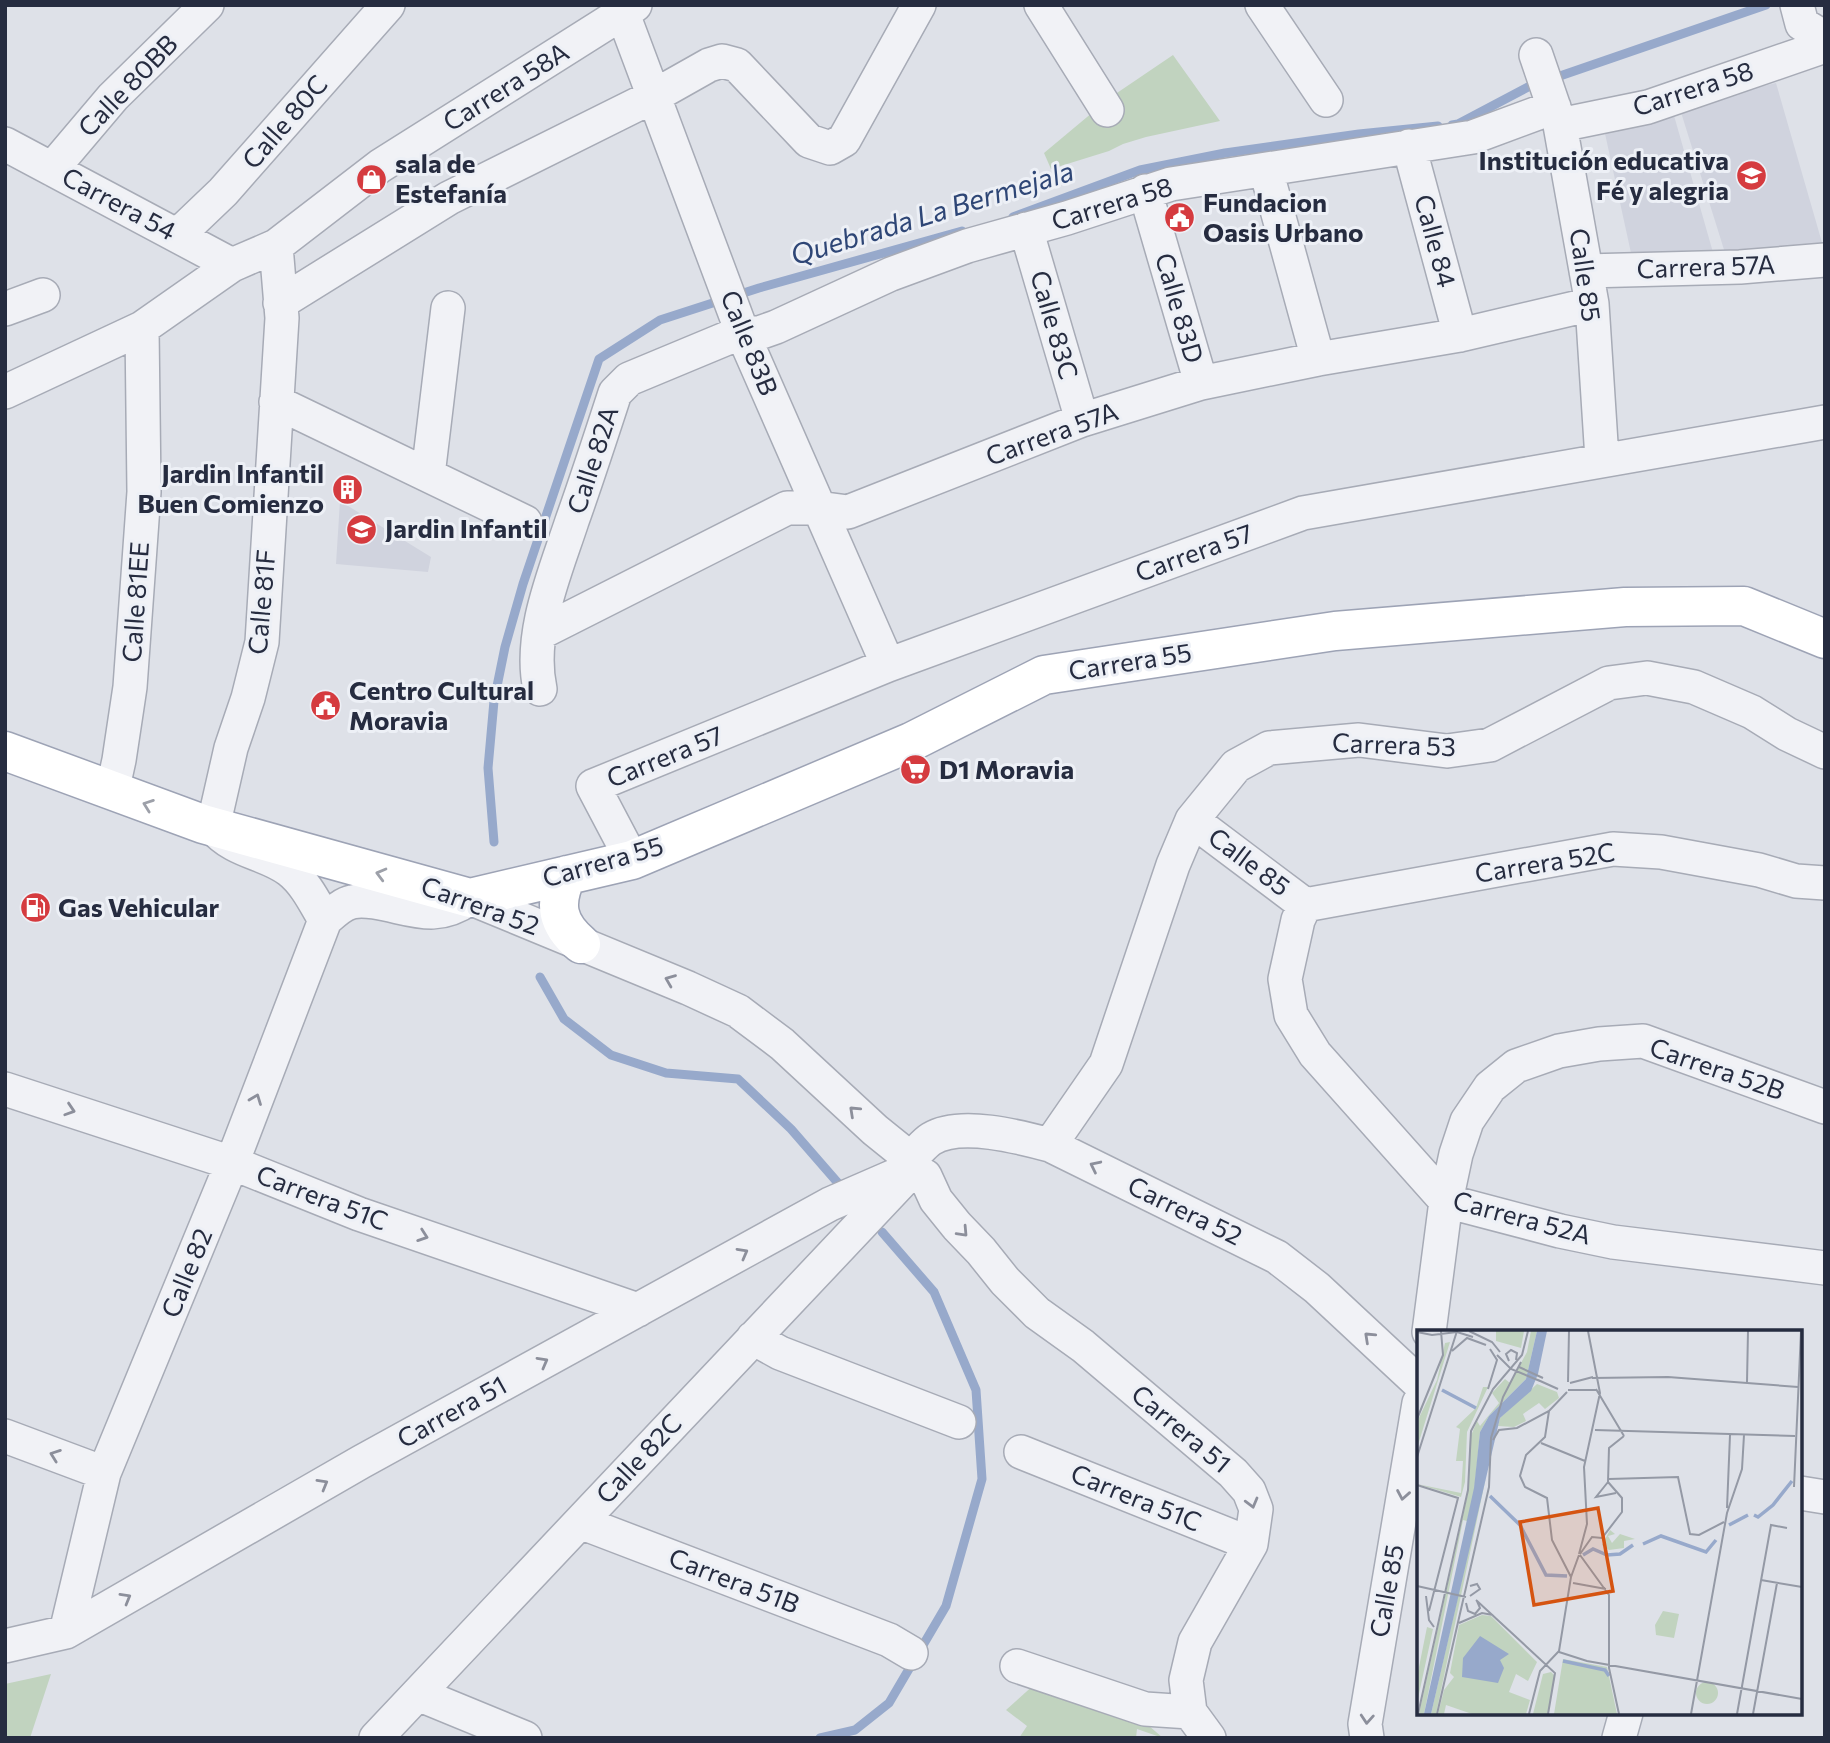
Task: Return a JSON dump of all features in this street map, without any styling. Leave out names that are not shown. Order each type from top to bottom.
[{"type":"main road","name":"Carrera 55","points":[[470,898],[632,860],[911,742],[1044,675],[1335,631],[1625,607],[1744,606],[1825,639]]},
{"type":"main road","name":"Carrera 52","points":[[5,751],[213,827],[470,898]]},
{"type":"main road","points":[[567,875],[560,889],[560,913],[569,934],[581,944]]},
{"type":"street","name":"Calle 80BB","points":[[52,169],[113,97],[207,5]]},
{"type":"street","name":"Calle 80C","points":[[178,235],[223,192],[388,5]]},
{"type":"street","points":[[281,303],[449,198],[654,96],[709,65],[722,61],[737,65],[809,141],[830,148],[844,140],[919,5]]},
{"type":"street","points":[[1041,5],[1107,110]]},
{"type":"street","points":[[1262,5],[1326,100]]},
{"type":"street","points":[[1797,8],[1801,24],[1825,38]]},
{"type":"street","name":"Calle 83B","points":[[629,10],[654,96],[733,306],[888,666]]},
{"type":"street","name":"Carrera 58A","points":[[276,246],[380,166],[629,10]]},
{"type":"street","name":"Carrera 58","points":[[804,315],[891,274],[968,246],[1171,184],[1473,136],[1555,110],[1648,107],[1825,46]]},
{"type":"street","name":"Calle 85","points":[[1538,59],[1555,110],[1592,304],[1602,459]]},
{"type":"street","name":"Carrera 54","points":[[5,144],[232,265]]},
{"type":"street","name":"Calle 84","points":[[1409,146],[1460,335]]},
{"type":"street","points":[[1266,170],[1318,359]]},
{"type":"street","name":"Calle 83D","points":[[1145,191],[1201,383]]},
{"type":"street","name":"Calle 83C","points":[[1026,229],[1082,420]]},
{"type":"street","points":[[5,393],[142,328],[232,265],[276,246]]},
{"type":"street","name":"Calle 81F","points":[[213,827],[231,748],[248,698],[262,642],[282,318],[276,246]]},
{"type":"street","name":"Carrera 57A","points":[[1586,271],[1740,267],[1825,260]]},
{"type":"street","points":[[5,309],[43,295]]},
{"type":"street","name":"Carrera 57A","points":[[540,633],[787,508],[848,512],[1082,420],[1201,383],[1318,359],[1460,335],[1592,304]]},
{"type":"street","name":"Calle 82A","points":[[540,689],[536,669],[549,591],[615,393],[629,379],[733,306],[759,333],[804,315]]},
{"type":"street","points":[[428,475],[448,308]]},
{"type":"street","name":"Calle 81EE","points":[[113,792],[130,687],[145,492],[142,328]]},
{"type":"street","points":[[276,402],[525,522]]},
{"type":"street","name":"Carrera 57","points":[[632,860],[593,786],[888,666],[1303,513],[1825,422]]},
{"type":"street","name":"Carrera 53","points":[[1050,1145],[1106,1064],[1173,865],[1192,820],[1236,766],[1269,748],[1359,740],[1447,751],[1490,745],[1609,683],[1647,678],[1694,687],[1752,712],[1787,734],[1825,752]]},
{"type":"street","name":"Calle 85","points":[[1192,820],[1306,905]]},
{"type":"street","points":[[213,827],[228,842],[289,870],[304,886],[325,920],[351,902],[385,904],[422,913],[444,912],[456,908],[470,898]]},
{"type":"street","name":"Carrera 52C","points":[[1306,905],[1613,849],[1672,854],[1759,870],[1815,886]]},
{"type":"street","name":"Carrera 52","points":[[470,898],[738,1011],[782,1044],[875,1130],[910,1168],[933,1138],[952,1132],[1016,1136],[1050,1145],[1277,1257],[1317,1288],[1417,1381]]},
{"type":"street","name":"Carrera 52A","points":[[1306,905],[1293,939],[1285,979],[1291,1015],[1315,1054],[1446,1201],[1613,1242],[1825,1268]]},
{"type":"street","name":"Calle 82","points":[[66,1632],[104,1473],[232,1163],[325,920]]},
{"type":"street","name":"Carrera 52B","points":[[1446,1201],[1467,1121],[1490,1087],[1516,1066],[1559,1051],[1599,1044],[1643,1041],[1825,1107]]},
{"type":"street","name":"Carrera 51C","points":[[5,1089],[232,1163],[359,1214],[638,1310]]},
{"type":"street","name":"Carrera 51","points":[[5,1646],[66,1632],[350,1468],[830,1204],[910,1168],[957,1226],[1021,1297],[1233,1473],[1249,1491],[1256,1509],[1251,1544],[1195,1642],[1186,1680],[1200,1725]]},
{"type":"street","name":"Calle 82C","points":[[376,1738],[910,1168]]},
{"type":"street","points":[[1429,1330],[1446,1201]]},
{"type":"street","points":[[753,1338],[780,1353],[959,1422]]},
{"type":"street","name":"Calle 85","points":[[1367,1738],[1365,1724],[1417,1415]]},
{"type":"street","points":[[5,1436],[104,1473]]},
{"type":"street","name":"Carrera 51C","points":[[1021,1452],[1251,1544]]},
{"type":"street","points":[[1802,1493],[1825,1497]]},
{"type":"street","name":"Carrera 51B","points":[[580,1522],[900,1647]]},
{"type":"street","points":[[1017,1667],[1200,1725]]},
{"type":"street","points":[[418,1694],[524,1738]]},
{"type":"street","points":[[1619,1738],[1625,1715]]},
{"type":"shaded area","name":"Institución educativa Fé y alegria","points":[[1776,83],[1823,246],[1726,256],[1679,106]]},
{"type":"shaded area","points":[[1673,112],[1714,256],[1631,253],[1604,129]]},
{"type":"shaded area","name":"Jardin Infantil","points":[[340,501],[431,557],[428,572],[336,564]]},
{"type":"green space","points":[[1173,55],[1220,121],[1146,137],[1051,169],[1044,153],[1111,97]]},
{"type":"green space","points":[[51,1674],[30,1738],[5,1738],[5,1684]]},
{"type":"green space","points":[[1036,1683],[1148,1725],[1163,1738],[1137,1729],[1136,1738],[1019,1738],[1027,1726],[1006,1710]]},
{"type":"waterway","name":"Quebrada La Bermejala","points":[[1452,125],[1528,87],[1766,5]]},
{"type":"waterway","name":"Quebrada La Bermejala","points":[[1013,217],[1140,170],[1225,153],[1438,126]]},
{"type":"waterway","name":"Quebrada La Bermejala","points":[[494,842],[488,768],[494,701],[505,647],[523,584],[599,359],[660,320],[759,288],[962,231]]},
{"type":"waterway","name":"Quebrada La Bermejala","points":[[540,977],[564,1019],[611,1055],[666,1073],[738,1079],[791,1129],[838,1183]]},
{"type":"waterway","name":"Quebrada La Bermejala","points":[[820,1738],[855,1730],[889,1703],[946,1606],[982,1479],[976,1390],[934,1292],[882,1232]]},
{"type":"place","name":"Institución educativa Fé y alegria","points":[[1752,176]]},
{"type":"place","name":"sala de Estefanía","points":[[372,179]]},
{"type":"place","name":"Fundacion Oasis Urbano","points":[[1180,218]]},
{"type":"place","name":"Jardin Infantil Buen Comienzo","points":[[347,489]]},
{"type":"place","name":"Jardin Infantil","points":[[362,529]]},
{"type":"place","name":"Centro Cultural Moravia","points":[[326,706]]},
{"type":"place","name":"D1 Moravia","points":[[916,770]]},
{"type":"place","name":"Gas Vehicular","points":[[35,908]]}]
